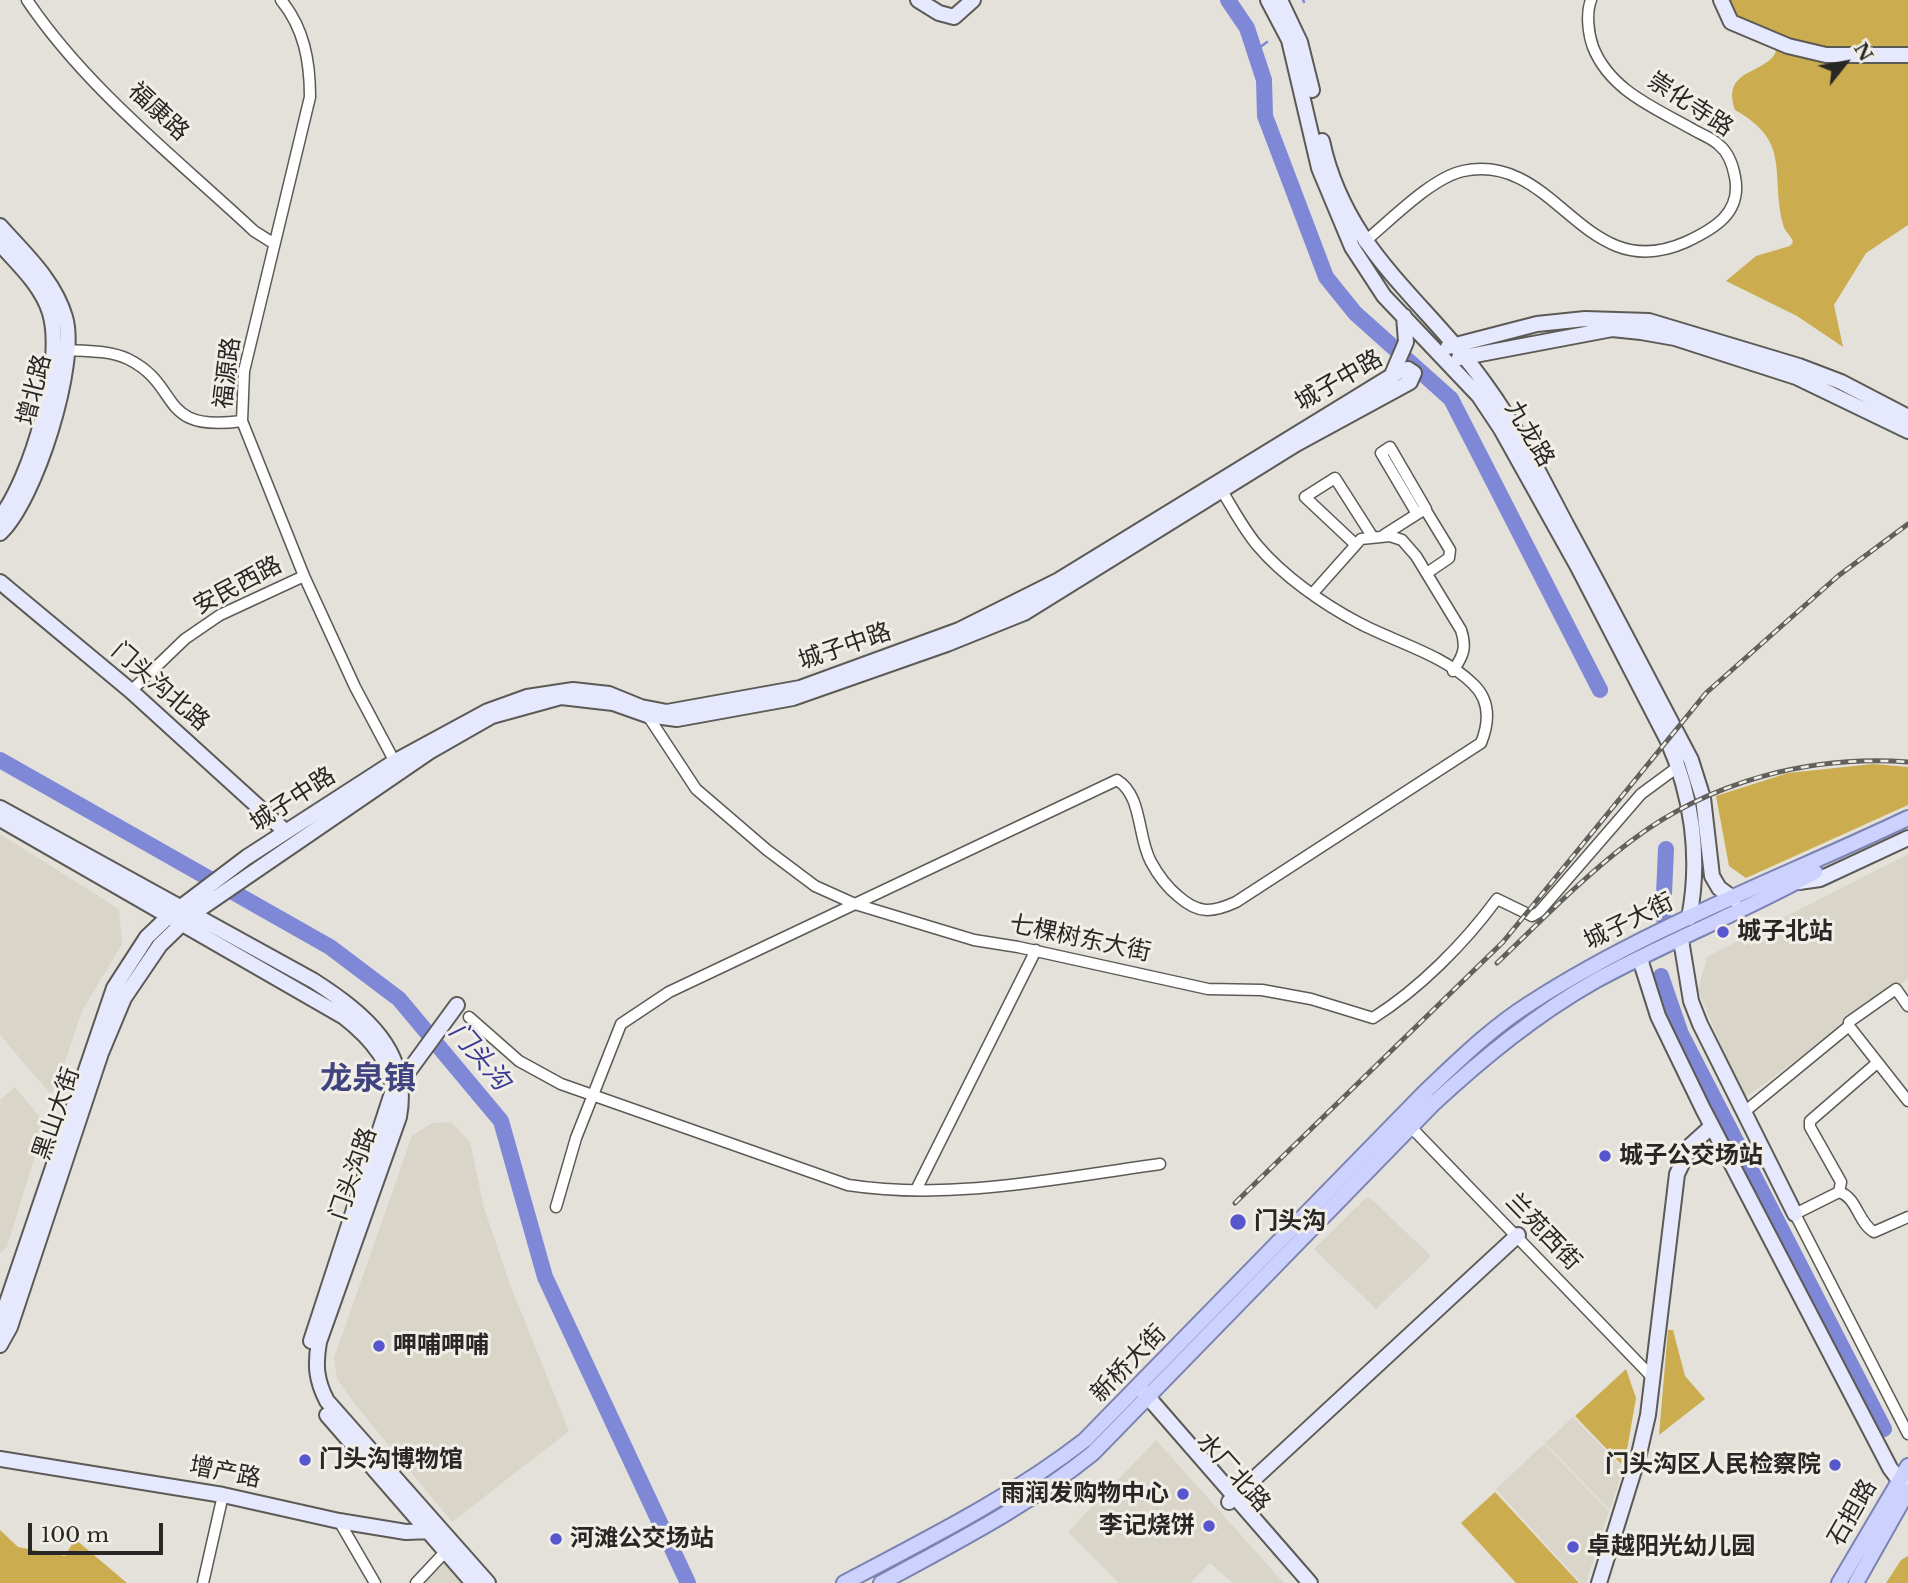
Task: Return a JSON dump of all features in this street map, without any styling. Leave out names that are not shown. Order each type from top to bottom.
[{"type":"main road","name":"城子大街","points":[[1406,1122],[1535,1018],[1595,981],[1681,940],[1908,818]]},
{"type":"main road","name":"城子大街","points":[[1406,1122],[1483,1038],[1527,1005],[1587,968],[1689,918],[1795,877],[1908,828]]},
{"type":"main road","name":"新桥大街","points":[[881,1583],[1035,1496],[1093,1453],[1140,1396],[1406,1122]]},
{"type":"main road","name":"新桥大街","points":[[844,1583],[970,1517],[1039,1476],[1140,1396]]},
{"type":"main road","name":"石担路","points":[[1856,1583],[1905,1488],[1908,1466]]},
{"type":"main road","name":"石担路","points":[[1839,1583],[1905,1488]]},
{"type":"street","name":"福康路","points":[[27,0],[56,41],[95,82],[254,231],[273,243]]},
{"type":"street","name":"福源路","points":[[281,0],[303,41],[310,68],[310,97],[244,371],[242,421],[304,576],[355,687],[398,767]]},
{"type":"street","points":[[918,0],[939,13],[954,16],[973,0]]},
{"type":"street","name":"九龙路","points":[[1268,0],[1289,40],[1319,168],[1352,247],[1384,296],[1479,396],[1508,441],[1578,567],[1679,766],[1690,805],[1693,842],[1694,886],[1689,918]]},
{"type":"street","name":"九龙路","points":[[1280,0],[1300,42],[1334,183],[1348,217],[1364,242],[1402,288],[1455,344],[1489,388],[1527,451],[1690,760],[1703,798],[1713,876],[1719,888],[1734,899]]},
{"type":"street","name":"崇化寺路","points":[[1364,242],[1439,181],[1463,171],[1497,171],[1537,187],[1611,246],[1638,253],[1674,247],[1713,229],[1732,209],[1738,189],[1733,163],[1719,145],[1620,88],[1600,64],[1589,36],[1591,0]]},
{"type":"street","points":[[1721,0],[1731,22],[1788,46],[1826,55],[1908,55]]},
{"type":"street","name":"增北路","points":[[0,226],[50,281],[66,318],[62,350],[54,368],[23,478],[13,500],[0,518]]},
{"type":"street","name":"增北路","points":[[0,244],[33,280],[50,312],[66,369],[33,481],[22,506],[0,533]]},
{"type":"street","points":[[1391,377],[1406,342],[1404,316]]},
{"type":"street","points":[[1443,356],[1455,344],[1537,324],[1585,319],[1649,321],[1799,366],[1841,382],[1908,417]]},
{"type":"street","points":[[1443,356],[1464,356],[1612,329],[1641,332],[1675,338],[1796,377],[1908,431]]},
{"type":"street","points":[[62,350],[126,358],[144,370],[175,408],[192,421],[213,425],[242,421]]},
{"type":"street","name":"城子中路","points":[[180,915],[195,896],[247,857],[488,711],[527,698],[573,690],[609,694],[644,711],[667,712],[800,688],[959,630],[1059,580],[1219,487],[1410,382],[1414,373],[1408,369],[1391,377],[1219,487]]},
{"type":"street","points":[[1421,512],[1390,447],[1381,453],[1421,512],[1450,550],[1448,558],[1427,573]]},
{"type":"street","points":[[1355,544],[1305,497],[1335,478],[1372,537]]},
{"type":"street","points":[[556,1207],[576,1138],[621,1024],[669,992],[1117,780],[1126,785],[1134,800],[1150,862],[1168,887],[1191,909],[1214,912],[1236,902],[1481,743],[1489,724],[1486,705],[1474,684],[1358,622],[1313,593],[1257,545],[1219,487]]},
{"type":"street","points":[[1383,536],[1421,512]]},
{"type":"street","points":[[1399,526],[1461,630],[1465,642],[1464,654],[1453,671]]},
{"type":"street","points":[[1313,593],[1355,544],[1372,537],[1402,540],[1416,555]]},
{"type":"street","name":"安民西路","points":[[131,691],[186,639],[220,615],[304,576]]},
{"type":"street","name":"门头沟北路","points":[[0,582],[131,691],[286,832]]},
{"type":"street","name":"七棵树东大街","points":[[644,711],[696,789],[767,850],[815,886],[855,904],[974,940],[1035,950],[1208,989],[1262,990],[1311,999],[1373,1018],[1399,1001],[1482,920],[1497,899],[1532,916],[1539,912],[1642,794],[1679,766]]},
{"type":"street","name":"城子中路","points":[[180,915],[209,904],[398,767]]},
{"type":"street","points":[[0,808],[344,1017],[378,1054],[396,1080],[457,1005]]},
{"type":"street","points":[[1908,810],[1804,860],[1795,877],[1820,879],[1908,838]]},
{"type":"street","points":[[0,820],[180,915]]},
{"type":"street","name":"黑山大街","points":[[0,1324],[114,988],[147,937],[180,915]]},
{"type":"street","name":"黑山大街","points":[[0,1345],[10,1327],[101,1053],[124,998],[180,915]]},
{"type":"street","points":[[1681,940],[1691,1001],[1743,1113],[1908,1434]]},
{"type":"street","points":[[916,1190],[1035,950]]},
{"type":"street","points":[[1640,959],[1658,1016],[1712,1126],[1905,1488]]},
{"type":"street","points":[[1743,1113],[1849,1026],[1849,1022],[1896,989],[1908,1006]]},
{"type":"street","points":[[469,1017],[519,1061],[561,1083],[848,1185],[887,1191],[975,1188],[1160,1164]]},
{"type":"street","points":[[1849,1026],[1908,1101]]},
{"type":"street","points":[[1839,1192],[1841,1182],[1810,1127],[1810,1121],[1877,1063]]},
{"type":"street","name":"门头沟路","points":[[396,1080],[315,1323],[308,1351],[309,1376],[316,1400],[341,1434],[488,1583]]},
{"type":"street","name":"兰苑西街","points":[[1406,1122],[1518,1235],[1652,1377]]},
{"type":"street","points":[[1599,1583],[1639,1454],[1648,1415],[1677,1174],[1691,1145],[1712,1126]]},
{"type":"street","points":[[1795,1214],[1839,1192]]},
{"type":"street","points":[[1839,1192],[1849,1198],[1866,1228],[1874,1232],[1908,1217]]},
{"type":"street","points":[[1310,1583],[1231,1500],[1518,1235]]},
{"type":"street","name":"水厂北路","points":[[1140,1396],[1300,1583]]},
{"type":"street","name":"增产路","points":[[0,1459],[223,1494],[339,1521],[432,1529]]},
{"type":"street","points":[[203,1583],[223,1494]]},
{"type":"street","points":[[339,1521],[375,1583]]},
{"type":"street","name":"门头沟路","points":[[432,1529],[446,1552],[473,1583]]},
{"type":"street","points":[[416,1583],[446,1552]]},
{"type":"shaded area","points":[[1718,0],[1908,0],[1908,225],[1866,253],[1834,305],[1843,347],[1797,316],[1726,281],[1756,256],[1790,246],[1793,242],[1783,224],[1772,146],[1753,122],[1735,110],[1732,98],[1733,89],[1742,76],[1772,58],[1779,43],[1746,34]]},
{"type":"shaded area","points":[[1873,764],[1908,767],[1908,805],[1746,878],[1729,866],[1716,796],[1788,773]]},
{"type":"shaded area","points":[[0,834],[119,909],[122,944],[82,1011],[57,1086],[50,1093],[0,1035]]},
{"type":"shaded area","points":[[1908,854],[1908,979],[1743,1099],[1698,990],[1707,957]]},
{"type":"shaded area","points":[[15,1087],[45,1123],[7,1247],[0,1253],[0,1100]]},
{"type":"shaded area","points":[[451,1122],[470,1142],[484,1208],[509,1282],[569,1431],[452,1522],[354,1403],[337,1379],[334,1358],[412,1136],[432,1123]]},
{"type":"shaded area","points":[[1368,1196],[1431,1256],[1376,1309],[1314,1249]]},
{"type":"shaded area","points":[[1668,1330],[1673,1330],[1685,1376],[1705,1399],[1659,1435]]},
{"type":"shaded area","points":[[1626,1369],[1636,1398],[1624,1467],[1575,1416]]},
{"type":"shaded area","points":[[1573,1417],[1623,1468],[1610,1510],[1545,1443]]},
{"type":"shaded area","points":[[1156,1440],[1284,1583],[1233,1583],[1210,1563],[1190,1583],[1119,1583],[1068,1532]]},
{"type":"shaded area","name":"卓越阳光幼儿园","points":[[1544,1444],[1609,1511],[1586,1583],[1581,1583],[1496,1489]]},
{"type":"shaded area","points":[[1495,1492],[1579,1583],[1516,1583],[1461,1523]]},
{"type":"shaded area","points":[[0,1530],[18,1547],[65,1556],[75,1539],[127,1583],[0,1583]]},
{"type":"shaded area","points":[[1908,1556],[1908,1583],[1886,1583],[1901,1560]]},
{"type":"shaded area","points":[[445,1562],[462,1583],[424,1583]]},
{"type":"waterway","points":[[1228,0],[1247,28],[1264,80],[1265,116],[1326,277],[1355,313],[1451,399],[1600,690]]},
{"type":"waterway","points":[[1255,51],[1267,42]]},
{"type":"waterway","name":"门头沟","points":[[0,760],[330,947],[399,999],[501,1121],[545,1277],[688,1583]]},
{"type":"waterway","points":[[1663,917],[1666,849]]},
{"type":"waterway","points":[[1661,976],[1681,1034],[1884,1429]]},
{"type":"railway","points":[[1235,1203],[1503,942],[1706,693],[1838,576],[1908,524]]},
{"type":"railway","points":[[1497,963],[1613,855],[1662,820],[1694,802],[1762,776],[1798,768],[1834,763],[1908,762]]},
{"type":"place","name":"城子北站","points":[[1723,932]]},
{"type":"place","name":"城子公交场站","points":[[1605,1156]]},
{"type":"place","name":"门头沟","points":[[1238,1222]]},
{"type":"place","name":"呷哺呷哺","points":[[379,1346]]},
{"type":"place","name":"门头沟博物馆","points":[[305,1460]]},
{"type":"place","name":"门头沟区人民检察院","points":[[1835,1465]]},
{"type":"place","name":"雨润发购物中心","points":[[1183,1494]]},
{"type":"place","name":"李记烧饼","points":[[1209,1526]]},
{"type":"place","name":"河滩公交场站","points":[[556,1539]]},
{"type":"place","name":"卓越阳光幼儿园","points":[[1573,1547]]},
{"type":"district","name":"龙泉镇","points":[[368,1080]]}]
